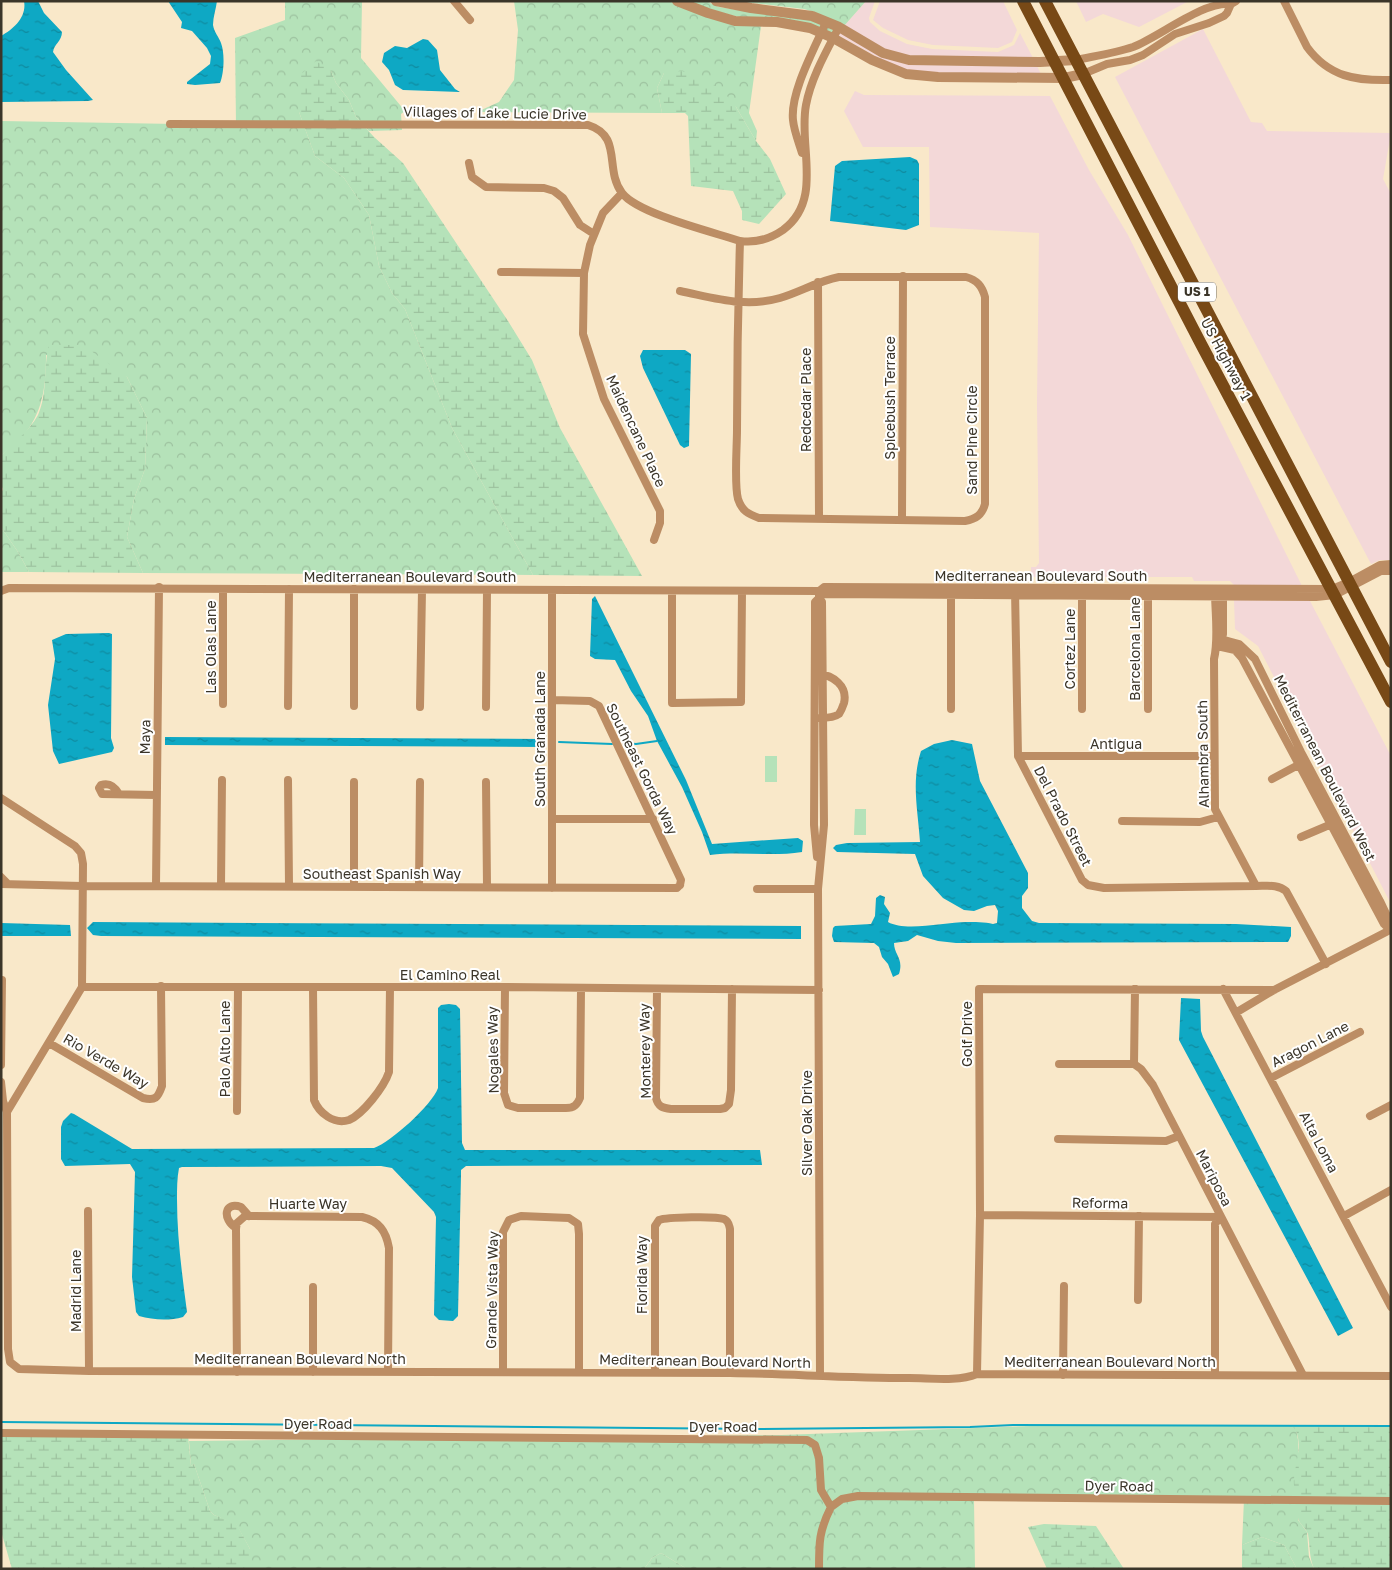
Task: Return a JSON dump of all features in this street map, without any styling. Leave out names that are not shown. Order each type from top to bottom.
[{"type":"main road","name":"US Highway 1","points":[[1023,1],[1201,344],[1391,702]]},
{"type":"main road","name":"US Highway 1","points":[[1046,1],[1391,662]]},
{"type":"street","points":[[454,1],[470,20]]},
{"type":"street","points":[[677,1],[708,14],[735,21],[777,22],[810,28],[833,38],[872,60],[906,74],[938,78],[1064,78],[1083,74],[1107,64],[1130,60],[1172,36],[1224,16],[1233,3],[1222,2],[1203,8],[1133,47],[1076,60],[1056,62],[910,60],[883,53],[839,28],[803,14],[751,8],[716,1]]},
{"type":"street","points":[[1284,1],[1307,47],[1329,68],[1354,79],[1391,80]]},
{"type":"street","points":[[807,172],[793,120],[793,102],[826,22]]},
{"type":"street","points":[[622,193],[635,204],[648,211],[740,241],[753,242],[781,232],[792,223],[800,212],[805,200],[807,172],[803,120],[806,102],[812,83],[839,28]]},
{"type":"street","points":[[1168,28],[1172,36]]},
{"type":"street","name":"Villages of Lake Lucie Drive","points":[[170,124],[588,125],[601,131],[611,146],[614,173],[622,193]]},
{"type":"street","points":[[469,163],[472,177],[486,187],[544,188],[554,191],[563,198],[580,225],[594,234]]},
{"type":"street","name":"Maidencane Place","points":[[622,193],[603,213],[594,234],[584,273],[583,334],[604,399],[660,511],[660,523],[654,540]]},
{"type":"street","name":"Sand Pine Circle","points":[[738,303],[774,300],[818,282],[839,277],[966,277],[973,279],[979,284],[985,297],[985,504],[983,511],[978,516],[965,521],[760,518],[748,514],[741,508],[737,497],[738,303],[740,241]]},
{"type":"street","points":[[501,272],[584,273]]},
{"type":"street","name":"Spicebush Terrace","points":[[902,520],[903,276]]},
{"type":"street","name":"Redcedar Place","points":[[818,282],[819,518]]},
{"type":"street","points":[[680,291],[738,303]]},
{"type":"street","points":[[1351,585],[1380,564],[1391,564]]},
{"type":"street","points":[[1351,585],[1382,571],[1391,571]]},
{"type":"street","name":"Mediterranean Boulevard South","points":[[1,591],[8,588],[159,587],[223,589],[742,590],[819,595],[951,591],[1333,592],[1351,585]]},
{"type":"street","name":"Maya","points":[[156,886],[159,587]]},
{"type":"street","name":"Las Olas Lane","points":[[223,589],[223,704]]},
{"type":"street","points":[[288,706],[289,589]]},
{"type":"street","points":[[354,589],[354,706]]},
{"type":"street","points":[[420,707],[422,590]]},
{"type":"street","points":[[486,707],[487,590]]},
{"type":"street","name":"South Granada Lane","points":[[552,590],[552,888]]},
{"type":"street","points":[[672,591],[672,702],[740,702],[742,590]]},
{"type":"street","points":[[951,591],[951,709]]},
{"type":"street","name":"Del Prado Street","points":[[1015,592],[1018,756],[1082,880],[1088,885],[1104,888],[1256,886]]},
{"type":"street","name":"Cortez Lane","points":[[1082,592],[1082,709]]},
{"type":"street","name":"Barcelona Lane","points":[[1148,592],[1148,710]]},
{"type":"street","name":"Alhambra South","points":[[1219,593],[1218,641],[1214,659],[1214,799],[1218,817],[1256,886]]},
{"type":"street","name":"Silver Oak Drive","points":[[818,872],[824,825],[823,718],[818,674],[815,602],[819,595]]},
{"type":"street","name":"Mediterranean Boulevard West","points":[[1218,641],[1235,650],[1242,658],[1303,763],[1384,924],[1390,930]]},
{"type":"street","points":[[814,718],[838,714],[843,707],[845,693],[840,684],[818,674]]},
{"type":"street","name":"Silver Oak Drive","points":[[818,674],[814,718],[814,825],[818,872],[820,1375]]},
{"type":"street","name":"Southeast Gorda Way","points":[[552,700],[590,701],[599,706],[684,887]]},
{"type":"street","name":"Antigua","points":[[1018,756],[1214,756]]},
{"type":"street","points":[[1272,779],[1303,763]]},
{"type":"street","points":[[221,886],[222,780]]},
{"type":"street","points":[[288,780],[289,886]]},
{"type":"street","points":[[354,782],[354,887]]},
{"type":"street","points":[[419,886],[420,782]]},
{"type":"street","points":[[486,782],[487,887]]},
{"type":"street","points":[[119,794],[156,795]]},
{"type":"street","points":[[1,798],[78,849],[81,853],[82,864],[82,987],[7,1112]]},
{"type":"street","points":[[1122,821],[1200,822],[1218,817]]},
{"type":"street","points":[[552,820],[653,819]]},
{"type":"street","points":[[1301,837],[1334,822]]},
{"type":"street","points":[[1,877],[5,884]]},
{"type":"street","name":"Southeast Spanish Way","points":[[5,884],[82,886],[684,887]]},
{"type":"street","points":[[1256,886],[1276,886],[1286,891],[1326,964]]},
{"type":"street","points":[[758,889],[818,889]]},
{"type":"street","name":"Golf Drive","points":[[1236,1012],[1274,990],[1390,930]]},
{"type":"street","points":[[1,1065],[2,980]]},
{"type":"street","name":"Rio Verde Way","points":[[49,1042],[151,1104],[159,1094],[162,1086],[161,986]]},
{"type":"street","name":"El Camino Real","points":[[82,987],[819,990]]},
{"type":"street","name":"Palo Alto Lane","points":[[237,1111],[238,987]]},
{"type":"street","points":[[313,987],[314,1100],[321,1112],[331,1118],[342,1121],[350,1120],[360,1111],[382,1088],[387,1078],[389,1072],[390,987]]},
{"type":"street","name":"Nogales Way","points":[[505,988],[504,1093],[508,1105],[512,1107],[537,1108],[573,1108],[580,1098],[581,989]]},
{"type":"street","points":[[1058,1064],[1134,1064],[1135,988]]},
{"type":"street","name":"Golf Drive","points":[[977,1374],[980,1215],[979,989],[1135,988],[1274,990]]},
{"type":"street","name":"Monterey Way","points":[[656,989],[657,1103],[665,1108],[720,1109],[730,1104],[732,989]]},
{"type":"street","name":"Alta Loma","points":[[1223,989],[1391,1306]]},
{"type":"street","name":"Aragon Lane","points":[[1271,1078],[1360,1032]]},
{"type":"street","name":"Mariposa","points":[[1134,1064],[1141,1069],[1153,1085],[1303,1375]]},
{"type":"street","points":[[1,1082],[3,1101],[7,1112]]},
{"type":"street","points":[[1370,1116],[1391,1105]]},
{"type":"street","name":"Mediterranean Boulevard North","points":[[7,1112],[8,1349],[10,1362],[19,1369],[237,1372],[655,1372],[820,1375],[836,1378],[964,1378],[977,1374],[1391,1376]]},
{"type":"street","points":[[1058,1140],[1166,1141],[1180,1136]]},
{"type":"street","points":[[1344,1216],[1391,1190]]},
{"type":"street","points":[[237,1372],[236,1228],[227,1220],[226,1215],[229,1208],[233,1206],[241,1207],[249,1216]]},
{"type":"street","name":"Madrid Lane","points":[[88,1211],[89,1371]]},
{"type":"street","name":"Reforma","points":[[980,1215],[1220,1217]]},
{"type":"street","name":"Huarte Way","points":[[236,1228],[241,1218],[249,1216],[362,1217],[379,1224],[384,1230],[388,1248],[388,1371]]},
{"type":"street","name":"Grande Vista Way","points":[[503,1372],[503,1232],[509,1220],[521,1216],[569,1218],[578,1224],[580,1234],[579,1372]]},
{"type":"street","points":[[1138,1300],[1139,1216]]},
{"type":"street","points":[[1215,1375],[1215,1224],[1220,1217]]},
{"type":"street","name":"Florida Way","points":[[655,1372],[656,1226],[662,1219],[720,1218],[728,1223],[730,1236],[730,1373]]},
{"type":"street","points":[[1064,1286],[1064,1375]]},
{"type":"street","points":[[313,1287],[313,1372]]},
{"type":"street","name":"Dyer Road","points":[[1,1433],[807,1440],[815,1445],[819,1458],[822,1490],[831,1507],[842,1499],[858,1496],[1391,1501]]},
{"type":"street","points":[[819,1569],[819,1543],[822,1524],[831,1507]]},
{"type":"shaded area","points":[[866,1],[875,1],[869,18],[870,22],[880,31],[907,44],[932,49],[998,52],[1014,45],[1020,33],[1033,58],[910,56],[884,49],[844,26]]},
{"type":"shaded area","points":[[880,1],[1003,1],[1017,30],[1012,42],[998,48],[933,45],[908,40],[883,28],[873,20]]},
{"type":"shaded area","points":[[1076,1],[1189,1],[1139,27],[1103,14],[1086,22]]},
{"type":"shaded area","points":[[1203,29],[1251,122],[1262,123],[1267,131],[1391,133],[1383,179],[1391,194],[1391,560],[1380,560],[1371,564],[1115,77]]},
{"type":"shaded area","points":[[838,32],[909,64],[1037,66],[1041,74],[938,73],[907,70],[887,63],[836,34]]},
{"type":"shaded area","points":[[855,91],[864,95],[1050,96],[1089,170],[1128,235],[1302,586],[1234,585],[1230,581],[1194,581],[1192,577],[1031,577],[1031,567],[1036,567],[1039,563],[1037,405],[1039,233],[930,227],[929,147],[863,147],[844,111]]},
{"type":"shaded area","points":[[1234,600],[1310,601],[1391,756],[1391,904],[1258,646],[1235,629]]},
{"type":"green space","points":[[285,1],[362,1],[361,58],[405,111],[401,114],[402,130],[369,131],[356,117],[349,100],[336,83],[331,71],[299,112],[315,156],[344,178],[369,215],[379,266],[392,293],[405,309],[452,428],[533,575],[143,573],[127,537],[134,499],[145,469],[147,418],[127,377],[46,355],[43,395],[37,414],[23,435],[1,456],[1,121],[236,125],[235,38],[285,20]]},
{"type":"green space","points":[[514,1],[670,1],[677,6],[761,26],[749,113],[757,131],[756,141],[736,107],[664,73],[657,88],[662,113],[477,112],[499,102],[514,80],[518,30]]},
{"type":"green space","points":[[688,1],[706,1],[719,7],[811,20],[838,32],[836,35],[761,22],[706,8]]},
{"type":"green space","points":[[736,1],[866,1],[844,26],[804,9]]},
{"type":"green space","points":[[316,61],[331,71],[336,83],[349,100],[356,117],[374,137],[403,163],[508,321],[532,360],[560,428],[642,576],[533,575],[452,428],[405,309],[392,293],[379,266],[369,215],[344,178],[315,156],[299,112],[299,76]]},
{"type":"green space","points":[[682,71],[708,81],[723,91],[736,107],[756,141],[770,159],[786,194],[759,224],[742,220],[742,211],[733,191],[691,186],[688,116],[685,113],[662,113],[657,88],[664,73]]},
{"type":"green space","points":[[49,345],[83,345],[127,377],[147,418],[145,469],[134,499],[127,537],[143,573],[29,572],[1,527],[1,494],[3,489],[1,485],[1,456],[26,432],[38,415],[43,398]]},
{"type":"green space","points":[[1,527],[18,552],[29,572],[1,572]]},
{"type":"green space","points":[[765,756],[777,756],[777,782],[765,782]]},
{"type":"green space","points":[[855,809],[866,809],[866,835],[854,835]]},
{"type":"green space","points":[[1059,1425],[1292,1426],[1296,1429],[1298,1440],[1298,1520],[1307,1532],[1309,1557],[1314,1569],[1297,1569],[1284,1545],[1262,1537],[1242,1545],[1244,1499],[974,1500],[975,1569],[687,1569],[661,1553],[652,1558],[644,1569],[250,1569],[250,1549],[236,1524],[214,1515],[210,1511],[194,1464],[191,1466],[189,1441],[781,1435]]},
{"type":"green space","points":[[1292,1426],[1391,1427],[1391,1569],[1314,1569],[1310,1556],[1308,1534],[1299,1521],[1296,1507],[1294,1482],[1299,1444],[1296,1431]]},
{"type":"green space","points":[[188,1435],[191,1466],[194,1464],[210,1511],[214,1515],[236,1523],[250,1549],[250,1569],[12,1569],[1,1531],[1,1437]]},
{"type":"green space","points":[[1044,1524],[1096,1526],[1124,1569],[1047,1569],[1028,1527]]},
{"type":"green space","points":[[1262,1537],[1284,1545],[1297,1569],[1242,1569],[1242,1545]]},
{"type":"green space","points":[[661,1553],[687,1569],[644,1569],[652,1558]]},
{"type":"water","points":[[24,1],[38,1],[44,13],[62,32],[61,38],[53,52],[66,70],[93,100],[1,102],[1,36],[18,22],[24,12]]},
{"type":"water","points":[[168,1],[217,1],[213,25],[223,52],[223,69],[220,83],[187,84],[187,82],[210,64],[211,56],[207,48],[192,31],[181,28],[182,22]]},
{"type":"water","points":[[423,39],[428,40],[437,50],[440,70],[455,89],[460,92],[403,90],[395,85],[389,70],[382,62],[384,53],[395,46],[407,48]]},
{"type":"water","points":[[910,157],[917,160],[919,164],[919,225],[906,230],[830,221],[835,166],[842,161]]},
{"type":"water","points":[[643,350],[685,350],[691,354],[689,446],[684,448],[680,445],[643,368],[640,356]]},
{"type":"water","points":[[595,596],[686,780],[712,844],[798,838],[803,841],[802,852],[710,855],[682,787],[657,741],[648,716],[631,691],[615,660],[595,659],[590,656],[592,599]]},
{"type":"water","points":[[66,634],[112,634],[111,738],[114,748],[112,752],[59,764],[53,751],[48,705],[55,659],[52,640]]},
{"type":"water","points":[[165,737],[543,739],[543,747],[165,745]]},
{"type":"water","points":[[952,740],[972,744],[980,781],[1028,873],[1028,888],[1022,896],[1022,908],[1032,921],[1039,923],[1236,924],[1291,927],[1291,936],[1288,942],[956,943],[938,941],[917,935],[908,941],[894,943],[895,951],[900,960],[900,969],[899,974],[893,977],[888,964],[882,957],[879,947],[874,943],[834,942],[832,936],[835,926],[871,924],[875,916],[876,898],[880,895],[885,897],[884,904],[890,913],[888,922],[895,925],[915,926],[966,922],[997,923],[998,911],[995,905],[974,911],[964,910],[943,898],[923,876],[915,854],[837,852],[833,848],[836,845],[847,843],[920,842],[916,774],[921,751],[934,744]]},
{"type":"water","points":[[93,922],[801,926],[801,939],[101,936],[93,935],[87,928]]},
{"type":"water","points":[[1,923],[70,925],[71,936],[1,936]]},
{"type":"water","points":[[1181,998],[1200,999],[1201,1031],[1203,1037],[1353,1328],[1338,1336],[1179,1040]]},
{"type":"water","points":[[441,1005],[456,1005],[460,1009],[462,1143],[465,1150],[760,1150],[762,1165],[466,1166],[461,1170],[458,1316],[453,1321],[439,1320],[434,1315],[436,1217],[434,1212],[392,1168],[381,1166],[182,1167],[179,1168],[178,1176],[177,1213],[187,1312],[183,1317],[172,1319],[155,1319],[139,1316],[136,1312],[132,1277],[135,1172],[130,1164],[65,1166],[61,1159],[61,1127],[63,1121],[71,1113],[74,1114],[132,1149],[374,1148],[390,1138],[420,1113],[438,1088],[438,1008]]},
{"type":"waterway","points":[[625,743],[636,744],[657,741]]},
{"type":"waterway","points":[[559,742],[612,744]]},
{"type":"waterway","points":[[1,1422],[757,1429],[1013,1425],[1391,1426]]}]
